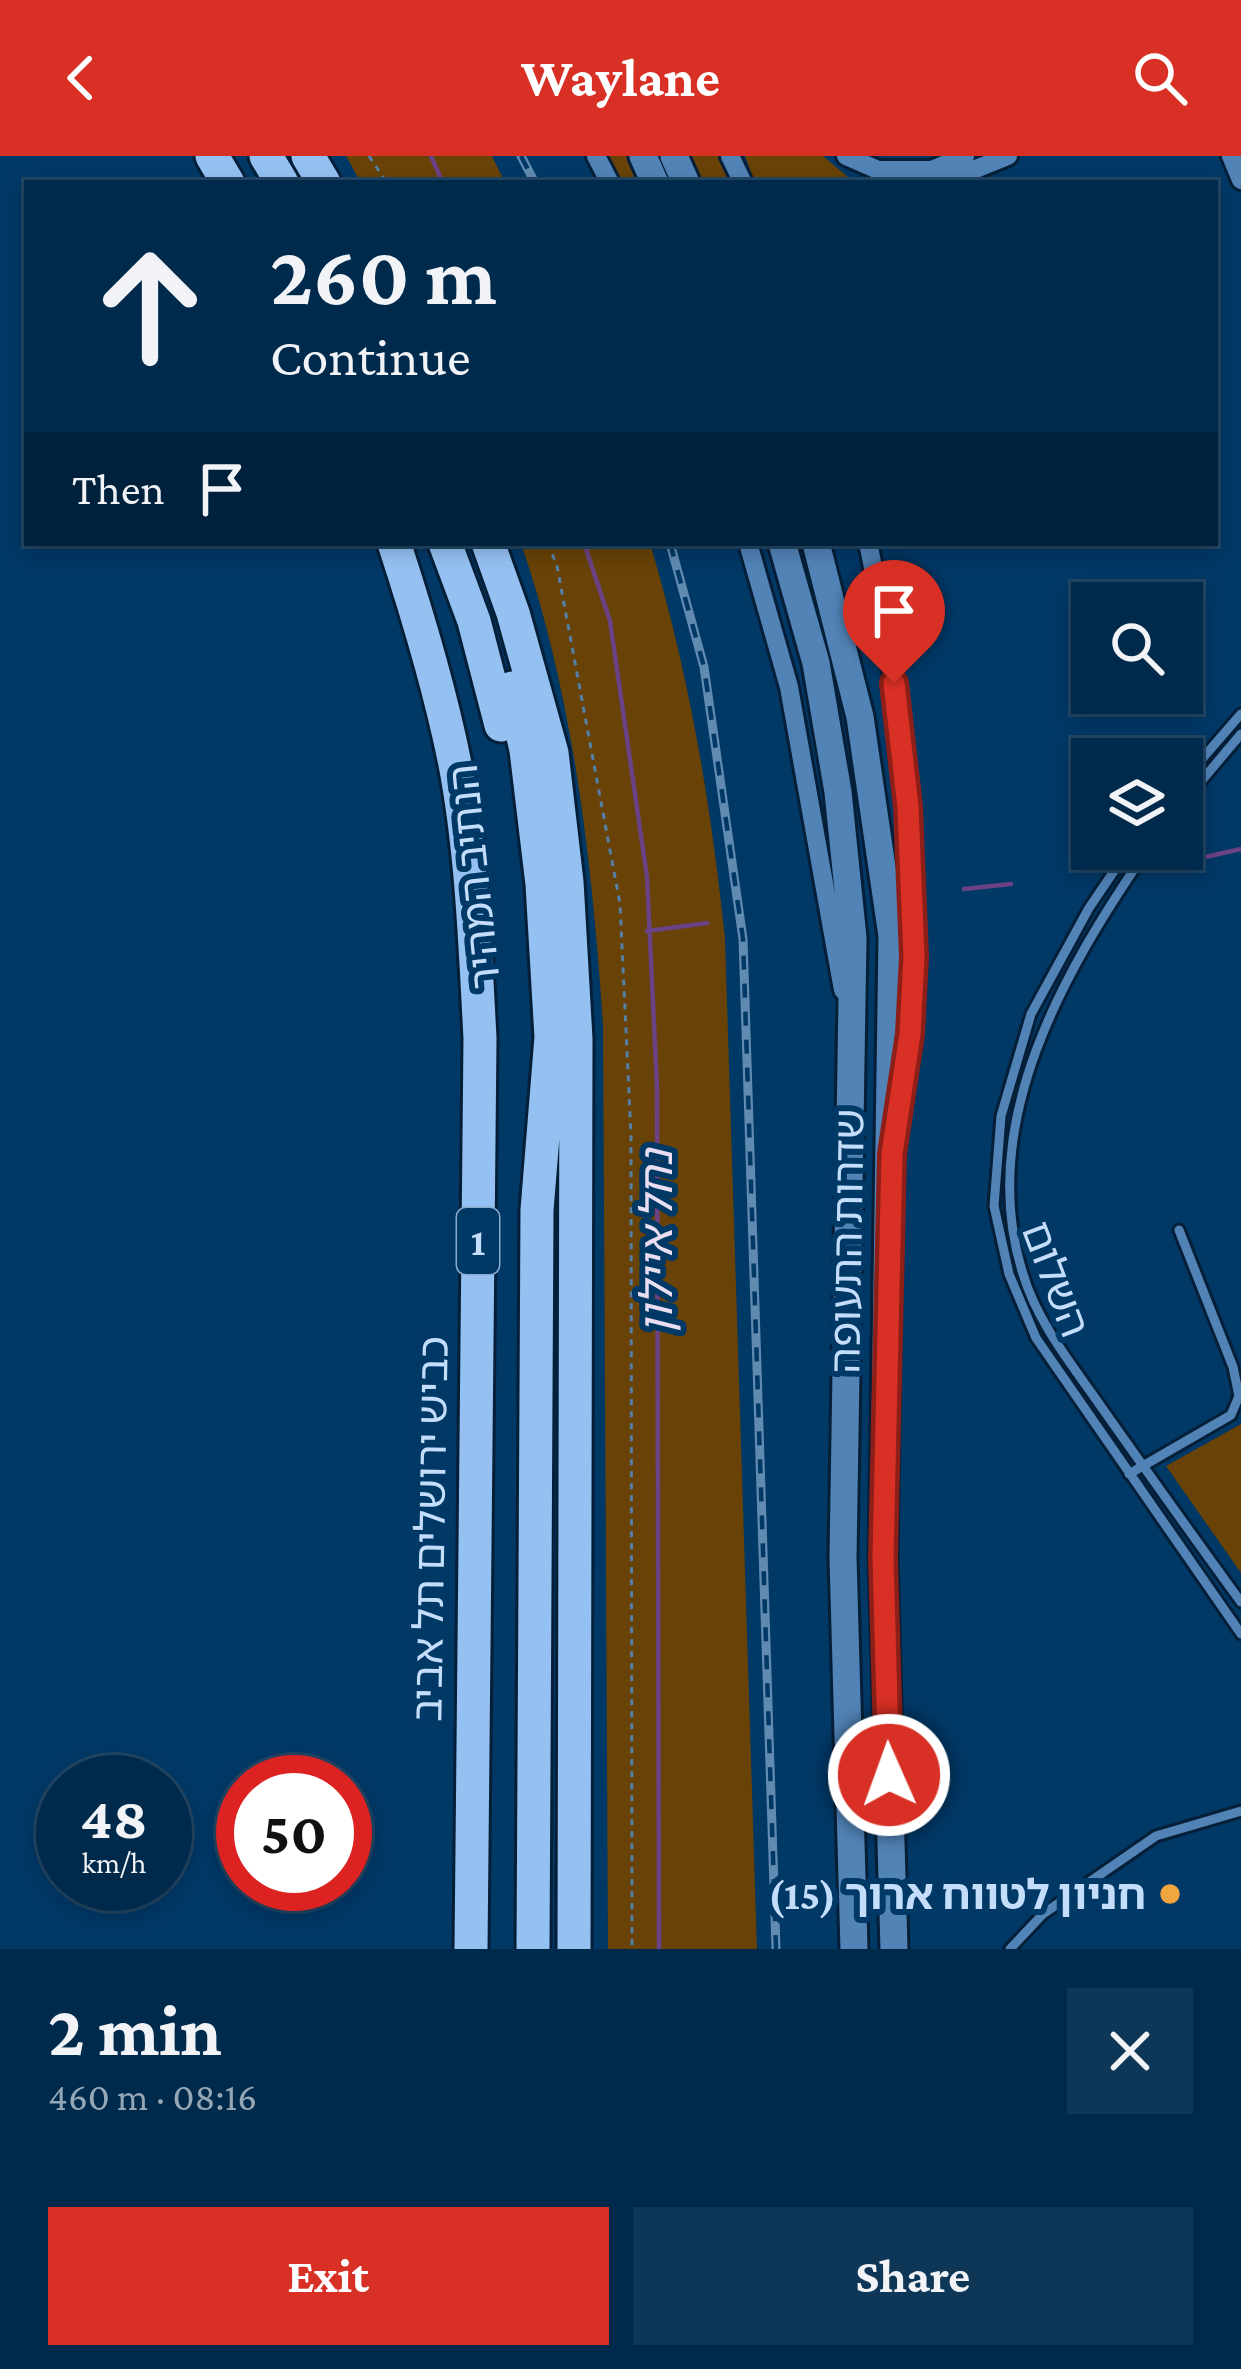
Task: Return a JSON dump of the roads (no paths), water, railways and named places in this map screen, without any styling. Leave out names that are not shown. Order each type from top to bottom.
[{"type":"highway","name":"כביש ירושלים תל אביב","points":[[395,546],[425,636],[455,766],[474,931],[480,1038],[471,1949]]},
{"type":"highway","name":"הנתיב המהיר","points":[[446,546],[474,621],[507,744],[523,854],[535,1038],[537,1210]]},
{"type":"highway","name":"1","points":[[472,546],[494,611],[526,750],[542,884],[551,1037],[537,1210],[532,1949]]},
{"type":"highway","points":[[489,546],[552,753],[568,882],[577,1174],[574,1949]]},
{"type":"main road","name":"שדרות התעופה","points":[[783,546],[816,663],[838,792],[853,938],[843,1558],[854,1949]]},
{"type":"main road","name":"שדרות התעופה","points":[[817,546],[860,717],[892,936],[883,1558],[894,1949]]},
{"type":"street","points":[[846,156],[878,170],[935,177],[1008,156]]},
{"type":"street","points":[[935,177],[965,156]]},
{"type":"street","points":[[1231,156],[1241,181]]},
{"type":"street","points":[[749,546],[789,688],[853,1052]]},
{"type":"street","points":[[869,546],[890,652],[909,828],[914,957],[910,1034],[892,1154]]},
{"type":"lane","points":[[1203,758],[1241,714]]},
{"type":"lane","points":[[1203,780],[1241,734]]},
{"type":"lane","name":"השלום","points":[[1115,870],[1030,1014],[1001,1116],[994,1206],[1009,1274],[1036,1338],[1241,1634]]},
{"type":"lane","points":[[1133,870],[1101,916],[1049,1015],[1015,1121],[1010,1207],[1023,1275],[1049,1333],[1241,1602]]},
{"type":"lane","points":[[1129,1474],[1231,1415],[1239,1396],[1233,1367],[1179,1230]]},
{"type":"lane","points":[[1010,1949],[1017,1936],[1043,1913],[1156,1837],[1241,1812]]},
{"type":"waterway","name":"נחל איילון","points":[[431,156],[442,180]]},
{"type":"waterway","name":"נחל איילון","points":[[585,546],[610,621],[647,877],[657,1087],[659,1949]]},
{"type":"waterway","points":[[1203,858],[1241,849]]},
{"type":"waterway","points":[[964,889],[1011,884]]},
{"type":"waterway","points":[[647,931],[707,923]]},
{"type":"railway","points":[[521,156],[533,180]]},
{"type":"railway","points":[[671,546],[704,667],[743,939],[776,1949]]},
{"type":"place","name":"חניון לטווח ארוך (15)","points":[[1170,1894]]}]
